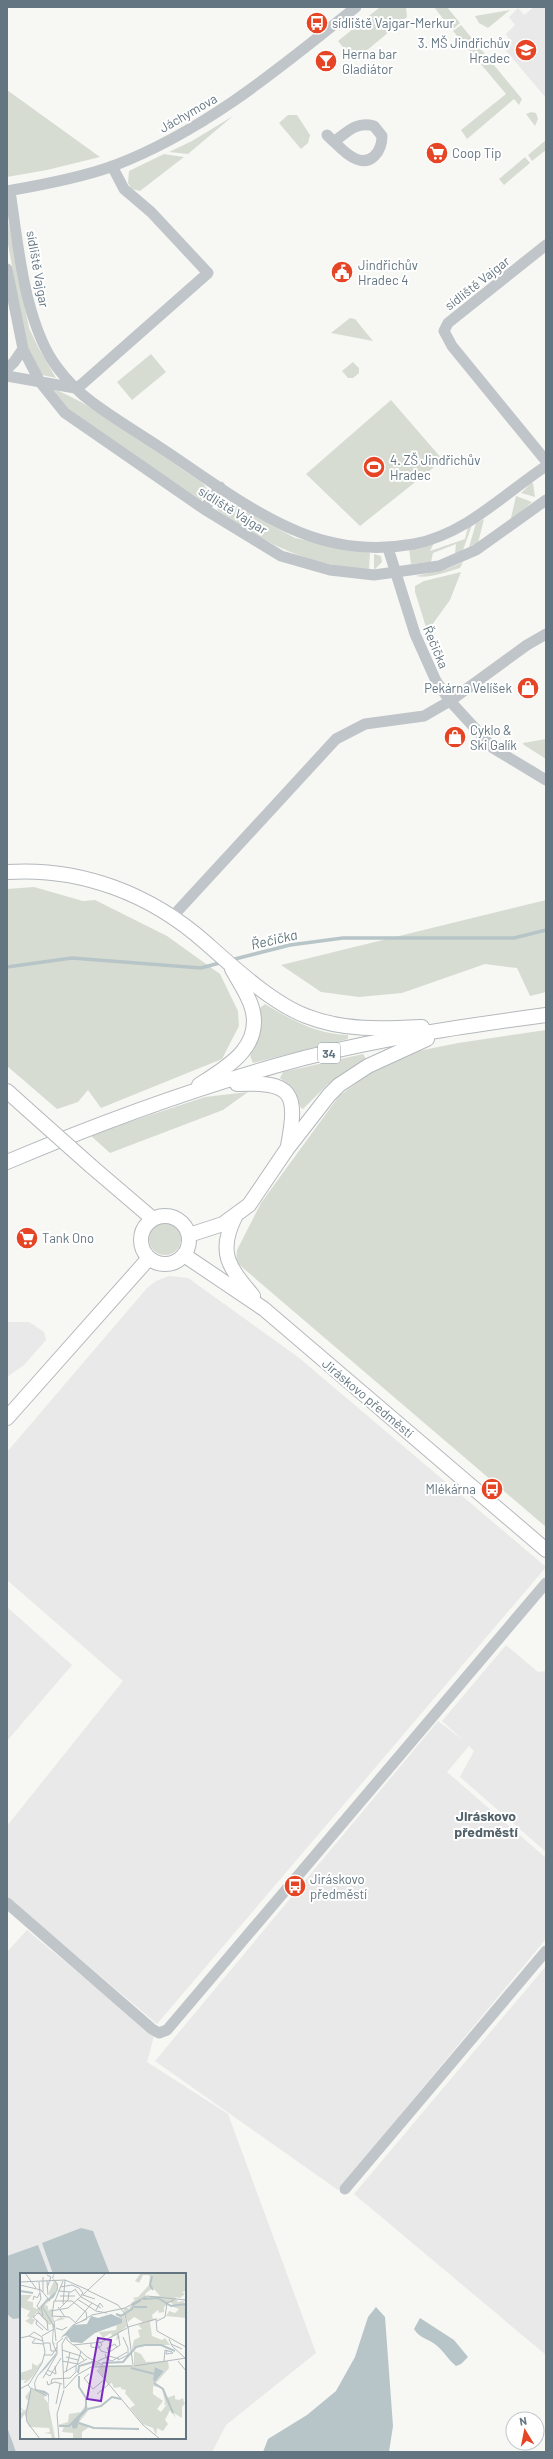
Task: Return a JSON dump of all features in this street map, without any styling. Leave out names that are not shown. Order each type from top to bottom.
[{"type":"main road","points":[[7,872],[59,874],[94,880],[139,896],[173,916],[205,942],[231,967],[292,1009],[318,1021],[361,1028],[453,1029]]},
{"type":"main road","points":[[184,1094],[226,1068],[243,1052],[252,1037],[254,1024],[252,1008],[231,967]]},
{"type":"main road","name":"34","points":[[7,1162],[90,1127],[184,1094],[304,1058],[453,1029],[546,1015]]},
{"type":"main road","points":[[189,1235],[223,1224],[235,1217],[249,1205],[287,1149],[329,1095],[350,1077],[368,1066],[453,1029]]},
{"type":"main road","points":[[212,1086],[260,1082],[270,1084],[285,1091],[289,1097],[293,1111],[287,1149]]},
{"type":"main road","points":[[7,1092],[153,1218]]},
{"type":"main road","points":[[172,1216],[183,1223],[189,1235],[187,1249],[184,1255],[171,1263],[156,1262],[149,1258],[144,1252],[141,1237],[142,1230],[153,1218],[172,1216]]},
{"type":"main road","points":[[235,1217],[228,1231],[225,1254],[234,1273],[264,1309]]},
{"type":"main road","name":"Jiráskovo předměstí","points":[[184,1255],[264,1309],[546,1550]]},
{"type":"main road","points":[[7,1418],[149,1258]]},
{"type":"street","name":"Jáchymova","points":[[8,191],[112,166],[162,144],[219,112],[293,58],[356,7]]},
{"type":"street","points":[[7,376],[21,377],[75,388],[81,385],[208,273],[151,212],[124,189],[112,166]]},
{"type":"street","name":"sídliště Vajgar","points":[[8,191],[32,315],[50,356],[75,388],[220,487],[258,511],[299,532],[344,546],[388,548],[417,544],[455,530],[486,511],[546,466]]},
{"type":"street","name":"sídliště Vajgar","points":[[546,245],[448,323],[444,331],[452,346],[546,461]]},
{"type":"street","name":"sídliště Vajgar","points":[[7,269],[23,349],[40,382],[65,413],[204,509],[282,556],[330,570],[374,575],[439,566],[465,556],[503,532],[546,500]]},
{"type":"street","points":[[7,368],[14,362],[23,349]]},
{"type":"street","points":[[204,509],[220,487]]},
{"type":"street","name":"Řečička","points":[[388,548],[394,573],[423,656],[436,681],[450,701],[493,748],[546,780]]},
{"type":"street","points":[[173,916],[336,739],[365,724],[424,716],[450,701],[505,659],[546,634]]},
{"type":"street","points":[[7,1903],[152,2029],[159,2033],[167,2030],[546,1583]]},
{"type":"street","points":[[345,2189],[546,1951]]},
{"type":"shaded area","points":[[380,7],[406,7],[407,17],[354,61],[338,41]]},
{"type":"shaded area","points":[[434,7],[447,7],[460,23],[452,30]]},
{"type":"shaded area","name":"3. MŠ Jindřichův Hradec","points":[[534,7],[546,7],[546,98],[502,46],[509,39],[506,34],[515,25],[509,17],[518,8],[524,15]]},
{"type":"shaded area","points":[[510,10],[488,28],[479,23],[475,16]]},
{"type":"shaded area","points":[[461,25],[522,99],[519,105],[514,99],[467,139],[461,130],[506,94],[453,31]]},
{"type":"shaded area","points":[[7,90],[100,157],[47,170],[7,177]]},
{"type":"shaded area","points":[[531,112],[536,113],[538,119],[535,126],[526,114]]},
{"type":"shaded area","points":[[288,115],[297,115],[310,135],[308,143],[301,149],[279,123]]},
{"type":"shaded area","points":[[233,116],[188,154],[169,152],[192,141]]},
{"type":"shaded area","points":[[546,140],[546,150],[532,161],[528,155]]},
{"type":"shaded area","points":[[164,154],[184,157],[140,191],[132,189],[128,183],[129,171]]},
{"type":"shaded area","points":[[525,157],[530,163],[504,185],[499,179]]},
{"type":"shaded area","points":[[7,216],[29,328],[56,378],[42,375],[25,341],[7,238]]},
{"type":"shaded area","points":[[350,318],[355,319],[373,341],[331,333]]},
{"type":"shaded area","points":[[151,354],[166,372],[132,400],[117,382]]},
{"type":"shaded area","points":[[353,362],[359,368],[359,373],[353,378],[348,378],[342,371]]},
{"type":"shaded area","points":[[52,388],[90,407],[147,444],[201,482],[207,489],[206,496],[201,500],[72,413]]},
{"type":"shaded area","name":"4. ZŠ Jindřichův Hradec","points":[[391,400],[443,460],[360,526],[306,474]]},
{"type":"shaded area","points":[[531,483],[533,483],[535,497],[521,493]]},
{"type":"shaded area","points":[[516,496],[532,502],[510,522]]},
{"type":"shaded area","points":[[224,499],[295,538],[370,553],[369,570],[326,563],[307,558],[271,543],[217,510],[218,503]]},
{"type":"shaded area","points":[[484,519],[478,543],[469,547],[476,523]]},
{"type":"shaded area","points":[[472,525],[463,550],[455,554],[456,544],[433,553],[431,562],[411,564],[409,548],[434,543],[430,551],[465,539],[468,527]]},
{"type":"shaded area","points":[[374,554],[381,556],[382,562],[374,570]]},
{"type":"shaded area","points":[[463,562],[460,568],[432,576],[416,576],[449,568]]},
{"type":"shaded area","points":[[461,572],[450,600],[429,629],[426,627],[415,592],[415,586],[424,581]]},
{"type":"shaded area","points":[[546,739],[546,759],[523,743]]},
{"type":"shaded area","points":[[34,887],[83,901],[95,900],[167,936],[220,974],[238,1011],[239,1026],[222,1059],[101,1108],[88,1090],[78,1102],[57,1109],[7,1066],[7,889]]},
{"type":"shaded area","points":[[546,900],[546,992],[530,996],[517,968],[485,964],[402,993],[359,997],[321,992],[281,965]]},
{"type":"shaded area","points":[[265,1004],[305,1025],[326,1032],[348,1035],[348,1039],[253,1063],[250,1056],[262,1023],[260,1008]]},
{"type":"shaded area","points":[[546,1030],[546,1527],[236,1262],[237,1250],[261,1203],[339,1096],[374,1070],[418,1051],[458,1043]]},
{"type":"shaded area","points":[[363,1054],[366,1059],[327,1085],[303,1109],[301,1108],[292,1088],[280,1078],[283,1072]]},
{"type":"shaded area","points":[[248,1092],[223,1110],[110,1153],[90,1135],[205,1097]]},
{"type":"shaded area","points":[[162,1223],[168,1223],[178,1230],[181,1239],[180,1245],[174,1252],[168,1255],[162,1255],[152,1248],[149,1242],[149,1236],[156,1226]]},
{"type":"shaded area","points":[[169,1276],[188,1278],[298,1357],[546,1567],[157,2024],[7,1897],[7,1826],[123,1681],[7,1580],[7,1452],[147,1288],[156,1281]]},
{"type":"shaded area","points":[[7,1322],[29,1322],[44,1332],[46,1340],[24,1365],[7,1377]]},
{"type":"shaded area","points":[[7,1607],[72,1665],[7,1741]]},
{"type":"shaded area","points":[[506,1645],[538,1672],[546,1671],[546,1852],[460,1777],[474,1751],[469,1746],[447,1772],[546,1858],[546,1939],[338,2190],[155,2061],[438,1721],[463,1740],[442,1721]]},
{"type":"shaded area","points":[[27,1930],[154,2036],[147,2062],[228,2114],[316,2353],[226,2425],[212,2452],[7,2452],[7,1952]]},
{"type":"shaded area","points":[[546,1966],[546,2355],[354,2194]]},
{"type":"shaded area","points":[[81,2228],[93,2231],[110,2273],[53,2273],[42,2243]]},
{"type":"shaded area","points":[[38,2245],[49,2273],[20,2273],[20,2318],[13,2319],[7,2314],[7,2256]]},
{"type":"shaded area","points":[[376,2307],[385,2317],[393,2426],[389,2452],[263,2452],[268,2439],[307,2415],[336,2391],[355,2357],[368,2317]]},
{"type":"shaded area","points":[[420,2318],[454,2340],[468,2357],[461,2364],[456,2366],[439,2347],[416,2332],[414,2329]]},
{"type":"shaded area","points":[[7,2427],[16,2452],[7,2452]]},
{"type":"waterway","name":"Řečička","points":[[231,960],[290,945],[343,938],[514,938],[546,930]]},
{"type":"waterway","name":"Řečička","points":[[7,967],[72,958],[201,968],[223,962]]},
{"type":"place","name":"sídliště Vajgar-Merkur","points":[[317,23]]},
{"type":"place","name":"3. MŠ Jindřichův Hradec","points":[[526,50]]},
{"type":"place","name":"Herna bar Gladiátor","points":[[326,61]]},
{"type":"place","name":"Coop Tip","points":[[437,153]]},
{"type":"place","name":"Jindřichův Hradec 4","points":[[342,272]]},
{"type":"place","name":"4. ZŠ Jindřichův Hradec","points":[[374,467]]},
{"type":"place","name":"Pekárna Velíšek","points":[[528,688]]},
{"type":"place","name":"Cyklo & Ski Galík","points":[[455,737]]},
{"type":"place","name":"Tank Ono","points":[[27,1238]]},
{"type":"place","name":"Mlékárna","points":[[492,1489]]},
{"type":"place","name":"Jiráskovo předměstí","points":[[295,1886]]},
{"type":"district","name":"Jiráskovo předměstí","points":[[486,1824]]}]
